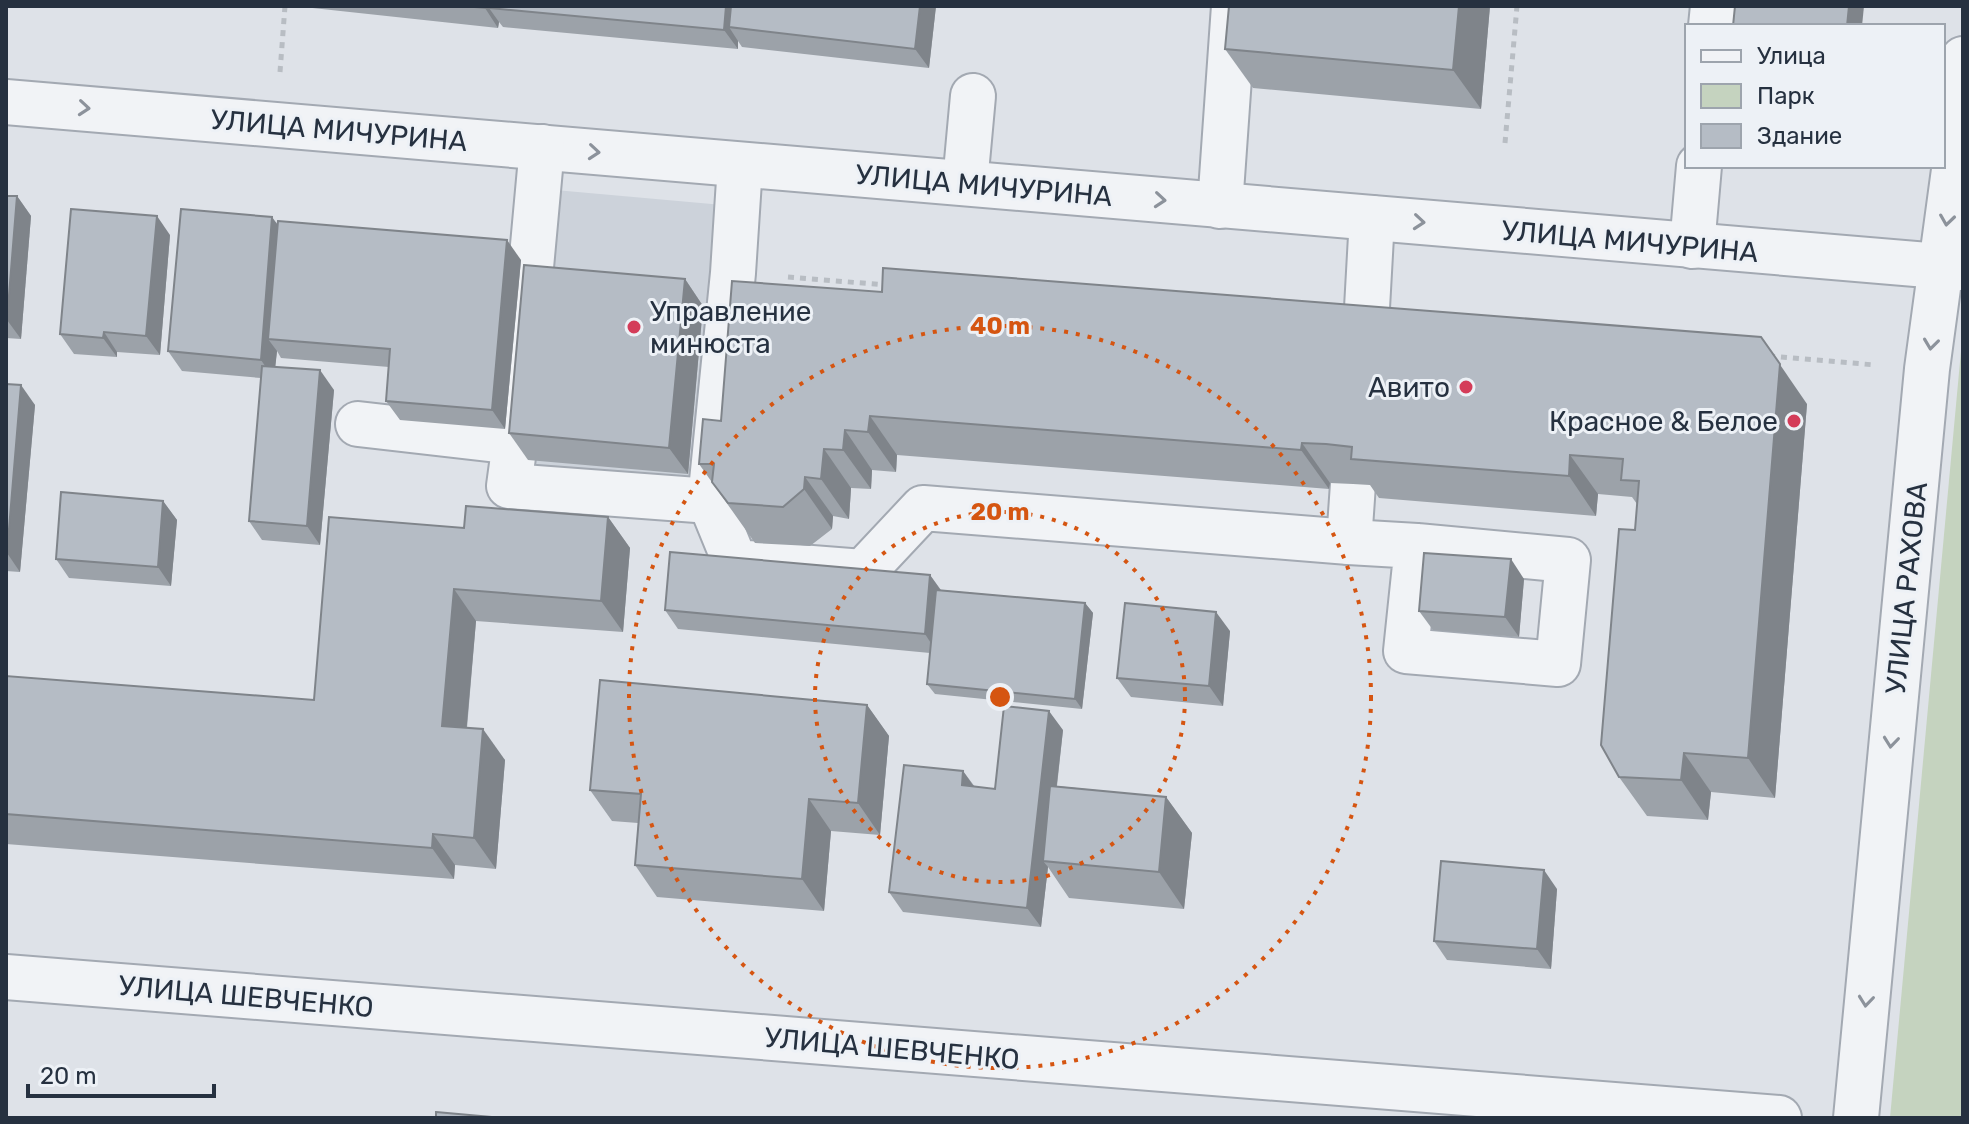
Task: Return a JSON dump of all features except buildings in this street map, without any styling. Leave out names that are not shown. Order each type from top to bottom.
[{"type":"street","points":[[1220,206],[1234,6]]},
{"type":"street","name":"УЛИЦА РАХОВА","points":[[1856,1118],[1924,401],[1952,268],[1954,170],[1963,59]]},
{"type":"street","points":[[965,183],[973,96]]},
{"type":"street","name":"УЛИЦА МИЧУРИНА","points":[[6,102],[1952,268]]},
{"type":"street","points":[[542,147],[509,486],[710,501]]},
{"type":"street","points":[[740,165],[733,273],[710,501],[735,562],[863,572],[923,508],[1417,546]]},
{"type":"street","points":[[1692,246],[1699,168]]},
{"type":"street","points":[[1365,344],[1372,218]]},
{"type":"street","points":[[358,424],[515,442]]},
{"type":"street","points":[[1349,542],[1353,484]]},
{"type":"street","name":"УЛИЦА ШЕВЧЕНКО","points":[[6,977],[1779,1118]]},
{"type":"path","points":[[275,125],[285,6]]},
{"type":"path","points":[[1505,143],[1517,6]]},
{"type":"shaded area","points":[[544,189],[734,206],[698,522],[513,506]]},
{"type":"green space","points":[[1963,343],[1963,1118],[1890,1118],[1961,351]]},
{"type":"place","name":"Управление минюста","points":[[634,327]]},
{"type":"place","name":"Авито","points":[[1466,387]]},
{"type":"place","name":"Красное & Белое","points":[[1794,421]]}]
